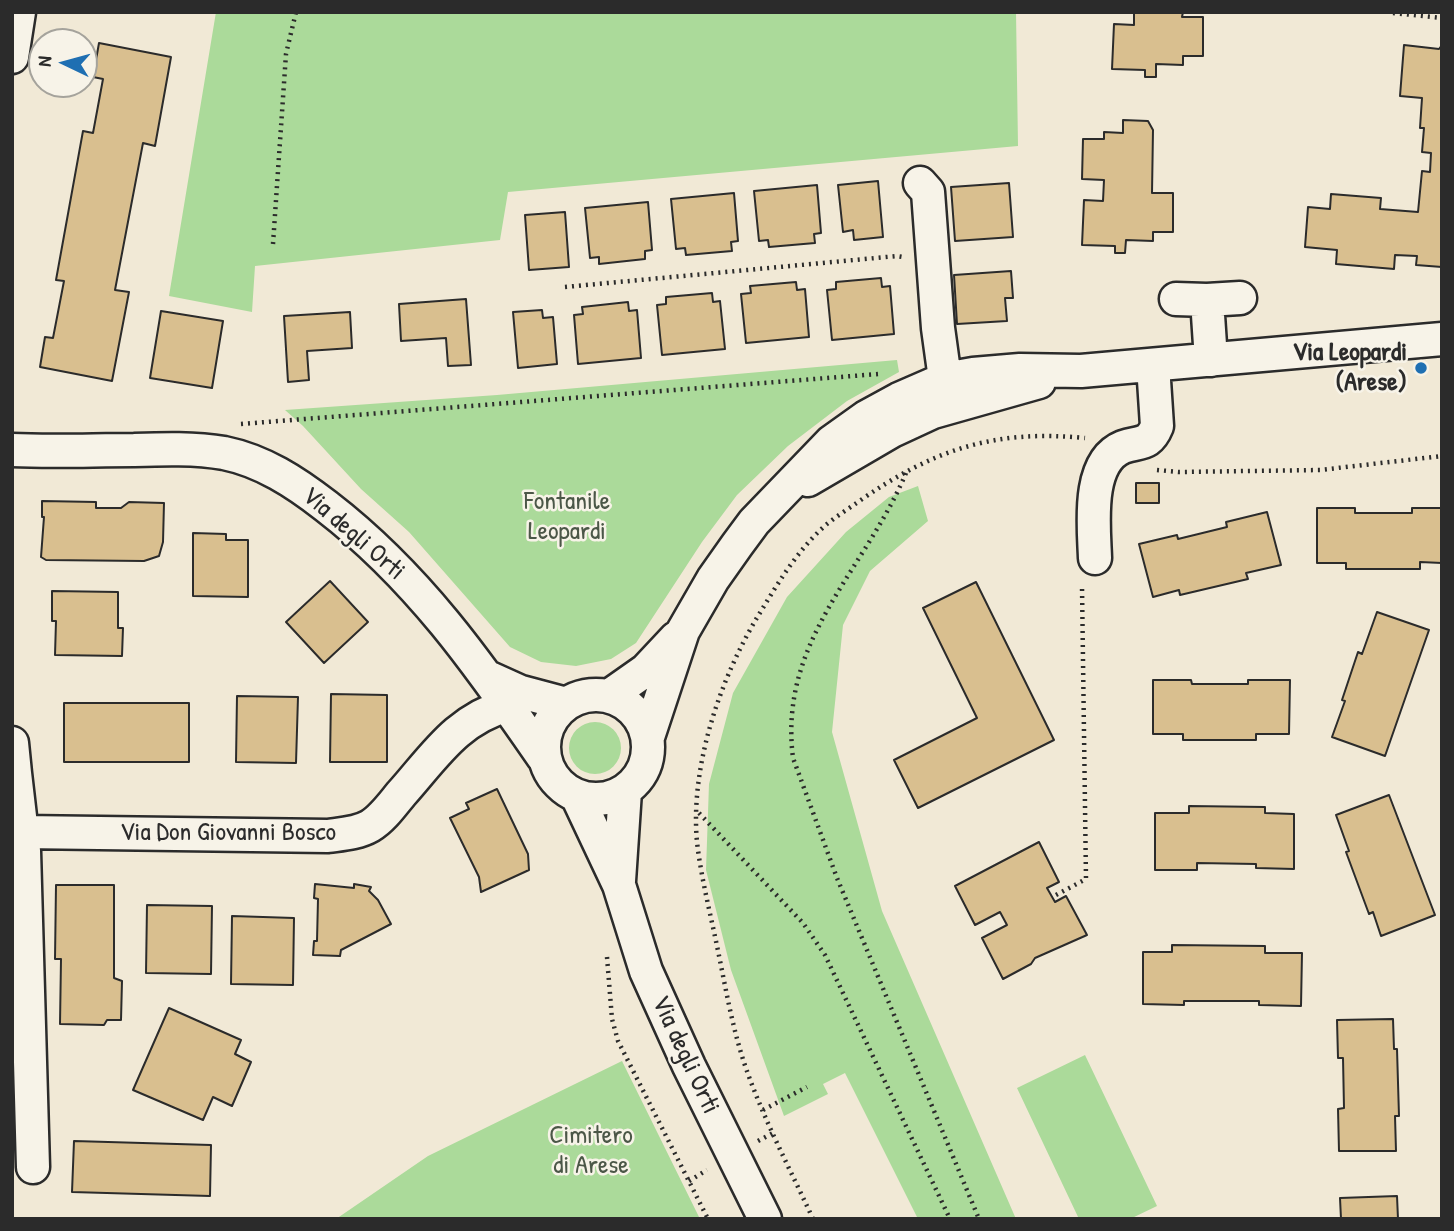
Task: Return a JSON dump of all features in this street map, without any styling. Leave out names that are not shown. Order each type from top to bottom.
[{"type":"street","points":[[12,57],[19,12]]},
{"type":"street","points":[[920,183],[928,192],[945,379],[941,397],[933,412]]},
{"type":"street","points":[[1211,360],[1191,299],[1240,298]]},
{"type":"street","points":[[648,737],[634,711],[622,702],[609,696],[579,697],[566,704],[554,716],[543,742],[544,757],[552,777],[563,788],[577,796],[593,800],[609,798],[625,791],[636,781],[644,767],[648,737],[683,631],[713,579],[754,522],[777,497],[831,442],[866,417],[945,379],[1020,370],[1082,371],[1442,340]]},
{"type":"street","points":[[1089,565],[1098,476],[1117,451],[1147,440],[1154,434],[1157,426],[1153,365]]},
{"type":"street","points":[[777,497],[933,412],[1082,371]]},
{"type":"street","name":"Via degli Orti","points":[[12,450],[203,451],[238,457],[269,468],[310,494],[352,527],[425,597],[490,678],[544,757]]},
{"type":"street","points":[[609,696],[646,670],[683,631]]},
{"type":"street","name":"Via degli Orti","points":[[490,678],[521,692],[566,704]]},
{"type":"street","name":"Via Don Giovanni Bosco","points":[[23,831],[328,836],[352,833],[371,826],[461,726],[488,710],[508,705]]},
{"type":"street","points":[[13,763],[23,831],[33,1167]]},
{"type":"street","name":"Via degli Orti","points":[[619,885],[625,791]]},
{"type":"street","name":"Via degli Orti","points":[[577,796],[619,885],[646,971],[689,1066],[765,1219]]},
{"type":"path","points":[[273,244],[286,54],[296,12]]},
{"type":"path","points":[[1394,13],[1442,18]]},
{"type":"path","points":[[565,287],[897,256],[933,267]]},
{"type":"path","points":[[235,424],[879,374]]},
{"type":"path","points":[[813,1219],[747,1073],[734,1027],[705,889],[697,841],[699,781],[721,687],[743,639],[786,568],[827,524],[887,482],[951,451],[986,441],[1047,434],[1092,439]]},
{"type":"path","points":[[1161,472],[1320,470],[1442,456]]},
{"type":"path","points":[[906,472],[890,508],[837,591],[806,655],[794,699],[791,746],[837,878],[979,1219]]},
{"type":"path","points":[[1056,895],[1086,879],[1089,565]]},
{"type":"path","points":[[698,813],[803,923],[825,955],[950,1219]]},
{"type":"path","points":[[607,951],[612,1019],[618,1041],[708,1219]]},
{"type":"path","points":[[763,1110],[807,1087]]},
{"type":"path","points":[[756,1143],[773,1133]]},
{"type":"path","points":[[690,1181],[713,1166]]},
{"type":"green space","points":[[216,12],[1016,12],[1018,146],[508,192],[500,240],[255,266],[252,312],[169,296]]},
{"type":"green space","name":"Fontanile Leopardi","points":[[897,360],[899,372],[847,401],[788,446],[737,495],[702,542],[636,643],[611,659],[576,666],[541,662],[510,647],[409,532],[361,489],[285,410],[497,395]]},
{"type":"green space","points":[[918,486],[928,521],[870,571],[843,625],[832,732],[882,911],[1016,1219],[918,1219],[845,1073],[823,1084],[828,1094],[784,1116],[731,970],[706,870],[709,784],[733,693],[787,597],[846,532],[889,497]]},
{"type":"green space","points":[[595,722],[614,729],[621,748],[614,767],[595,774],[576,767],[569,748],[576,729]]},
{"type":"green space","points":[[1085,1055],[1157,1206],[1130,1219],[1079,1219],[1017,1088]]},
{"type":"green space","name":"Cimitero di Arese","points":[[622,1061],[700,1219],[336,1219],[428,1156]]},
{"type":"building","points":[[1134,12],[1183,12],[1182,17],[1203,17],[1203,56],[1183,56],[1183,65],[1156,64],[1156,77],[1145,77],[1145,70],[1112,69],[1114,24],[1134,25]]},
{"type":"building","points":[[99,43],[171,57],[155,146],[143,143],[115,290],[129,292],[112,381],[40,367],[45,337],[53,338],[64,281],[56,280],[83,131],[93,133],[103,79],[98,78]]},
{"type":"building","points":[[1404,45],[1439,49],[1442,45],[1442,267],[1416,265],[1417,256],[1395,255],[1394,269],[1336,264],[1337,250],[1305,247],[1308,207],[1330,209],[1331,194],[1381,198],[1380,209],[1418,212],[1422,171],[1430,172],[1431,153],[1422,152],[1422,98],[1400,96]]},
{"type":"building","points":[[1123,120],[1148,121],[1153,130],[1152,193],[1173,193],[1173,232],[1153,232],[1153,241],[1126,240],[1125,253],[1115,253],[1115,246],[1082,245],[1084,200],[1103,201],[1104,180],[1082,179],[1083,139],[1104,139],[1104,132],[1123,133]]},
{"type":"building","points":[[878,181],[883,237],[854,240],[853,230],[843,232],[838,185]]},
{"type":"building","points":[[1009,183],[1013,237],[955,241],[951,187]]},
{"type":"building","points":[[817,185],[821,233],[814,234],[815,243],[769,247],[768,240],[759,241],[754,191]]},
{"type":"building","points":[[734,193],[738,241],[731,242],[732,251],[686,255],[685,248],[676,249],[671,199]]},
{"type":"building","points":[[648,202],[652,250],[645,251],[645,259],[599,264],[599,257],[590,258],[585,208]]},
{"type":"building","points":[[565,212],[569,267],[529,270],[525,215]]},
{"type":"building","points":[[1011,271],[1013,298],[1005,298],[1007,321],[957,324],[954,275]]},
{"type":"building","points":[[881,278],[882,287],[890,286],[894,334],[832,340],[827,290],[836,289],[836,282]]},
{"type":"building","points":[[796,282],[797,290],[805,289],[809,337],[746,343],[741,294],[751,293],[750,286]]},
{"type":"building","points":[[712,293],[713,302],[720,301],[725,349],[662,355],[657,305],[666,304],[666,297]]},
{"type":"building","points":[[466,299],[471,365],[448,366],[446,338],[401,341],[399,304]]},
{"type":"building","points":[[628,302],[629,311],[637,310],[641,358],[578,364],[574,315],[583,314],[582,307]]},
{"type":"building","points":[[542,310],[543,318],[553,317],[557,364],[518,368],[513,312]]},
{"type":"building","points":[[161,311],[223,321],[212,388],[150,378]]},
{"type":"building","points":[[350,312],[352,348],[307,351],[309,380],[288,382],[284,316]]},
{"type":"building","points":[[1136,483],[1159,483],[1159,503],[1136,503]]},
{"type":"building","points":[[42,501],[96,502],[96,508],[121,508],[129,502],[164,503],[163,542],[159,556],[144,561],[46,560],[41,557],[44,517]]},
{"type":"building","points":[[1317,508],[1355,508],[1355,513],[1412,513],[1412,508],[1442,508],[1442,563],[1420,562],[1420,569],[1346,569],[1346,563],[1317,563]]},
{"type":"building","points":[[1267,512],[1281,565],[1246,573],[1248,579],[1180,595],[1179,590],[1153,597],[1139,544],[1177,535],[1178,539],[1227,527],[1226,522]]},
{"type":"building","points":[[193,533],[226,534],[226,540],[248,540],[248,597],[193,596]]},
{"type":"building","points":[[330,581],[368,622],[324,663],[286,622]]},
{"type":"building","points":[[976,582],[1054,740],[918,808],[894,760],[977,718],[923,608]]},
{"type":"building","points":[[52,591],[118,592],[118,628],[123,628],[122,656],[55,655],[56,621],[52,621]]},
{"type":"building","points":[[1377,612],[1429,630],[1385,756],[1332,737],[1358,652],[1362,654]]},
{"type":"building","points":[[1153,680],[1191,680],[1192,684],[1248,684],[1248,680],[1290,680],[1289,734],[1256,734],[1256,740],[1183,740],[1183,734],[1153,734]]},
{"type":"building","points":[[331,694],[387,695],[387,762],[330,762]]},
{"type":"building","points":[[237,696],[298,697],[296,763],[236,762]]},
{"type":"building","points":[[64,703],[189,703],[189,762],[64,762]]},
{"type":"building","points":[[497,789],[528,854],[529,870],[481,892],[479,877],[450,818],[469,809],[466,803]]},
{"type":"building","points":[[1389,795],[1435,915],[1381,936],[1373,912],[1369,914],[1346,852],[1349,851],[1336,815]]},
{"type":"building","points":[[1189,806],[1265,807],[1265,813],[1294,814],[1294,869],[1256,868],[1256,864],[1197,863],[1197,870],[1155,870],[1155,813],[1189,813]]},
{"type":"building","points":[[1039,842],[1059,882],[1047,888],[1055,902],[1066,896],[1087,935],[1035,958],[1031,964],[1003,979],[982,938],[1007,925],[1000,912],[975,925],[955,886]]},
{"type":"building","points":[[315,884],[371,887],[369,891],[378,900],[391,924],[341,950],[340,956],[313,955],[314,941],[317,941],[318,899],[314,898]]},
{"type":"building","points":[[56,885],[114,885],[114,978],[122,981],[121,1020],[107,1020],[104,1025],[60,1024],[61,959],[55,959]]},
{"type":"building","points":[[147,905],[212,906],[211,974],[146,973]]},
{"type":"building","points":[[232,916],[294,918],[293,985],[231,984]]},
{"type":"building","points":[[1172,945],[1265,946],[1265,953],[1302,953],[1301,1006],[1259,1005],[1259,1001],[1143,1004],[1143,952],[1172,952]]},
{"type":"building","points":[[169,1008],[241,1040],[235,1054],[251,1062],[232,1106],[213,1097],[203,1120],[133,1090]]},
{"type":"building","points":[[1393,1019],[1394,1049],[1397,1049],[1399,1116],[1395,1116],[1396,1151],[1339,1151],[1338,1109],[1344,1108],[1343,1058],[1338,1058],[1337,1020]]},
{"type":"building","points":[[74,1141],[211,1145],[210,1196],[72,1192]]},
{"type":"building","points":[[1397,1196],[1398,1219],[1341,1219],[1340,1198]]},
{"type":"place","name":"Via Leopardi (Arese)","points":[[1421,368]]}]
